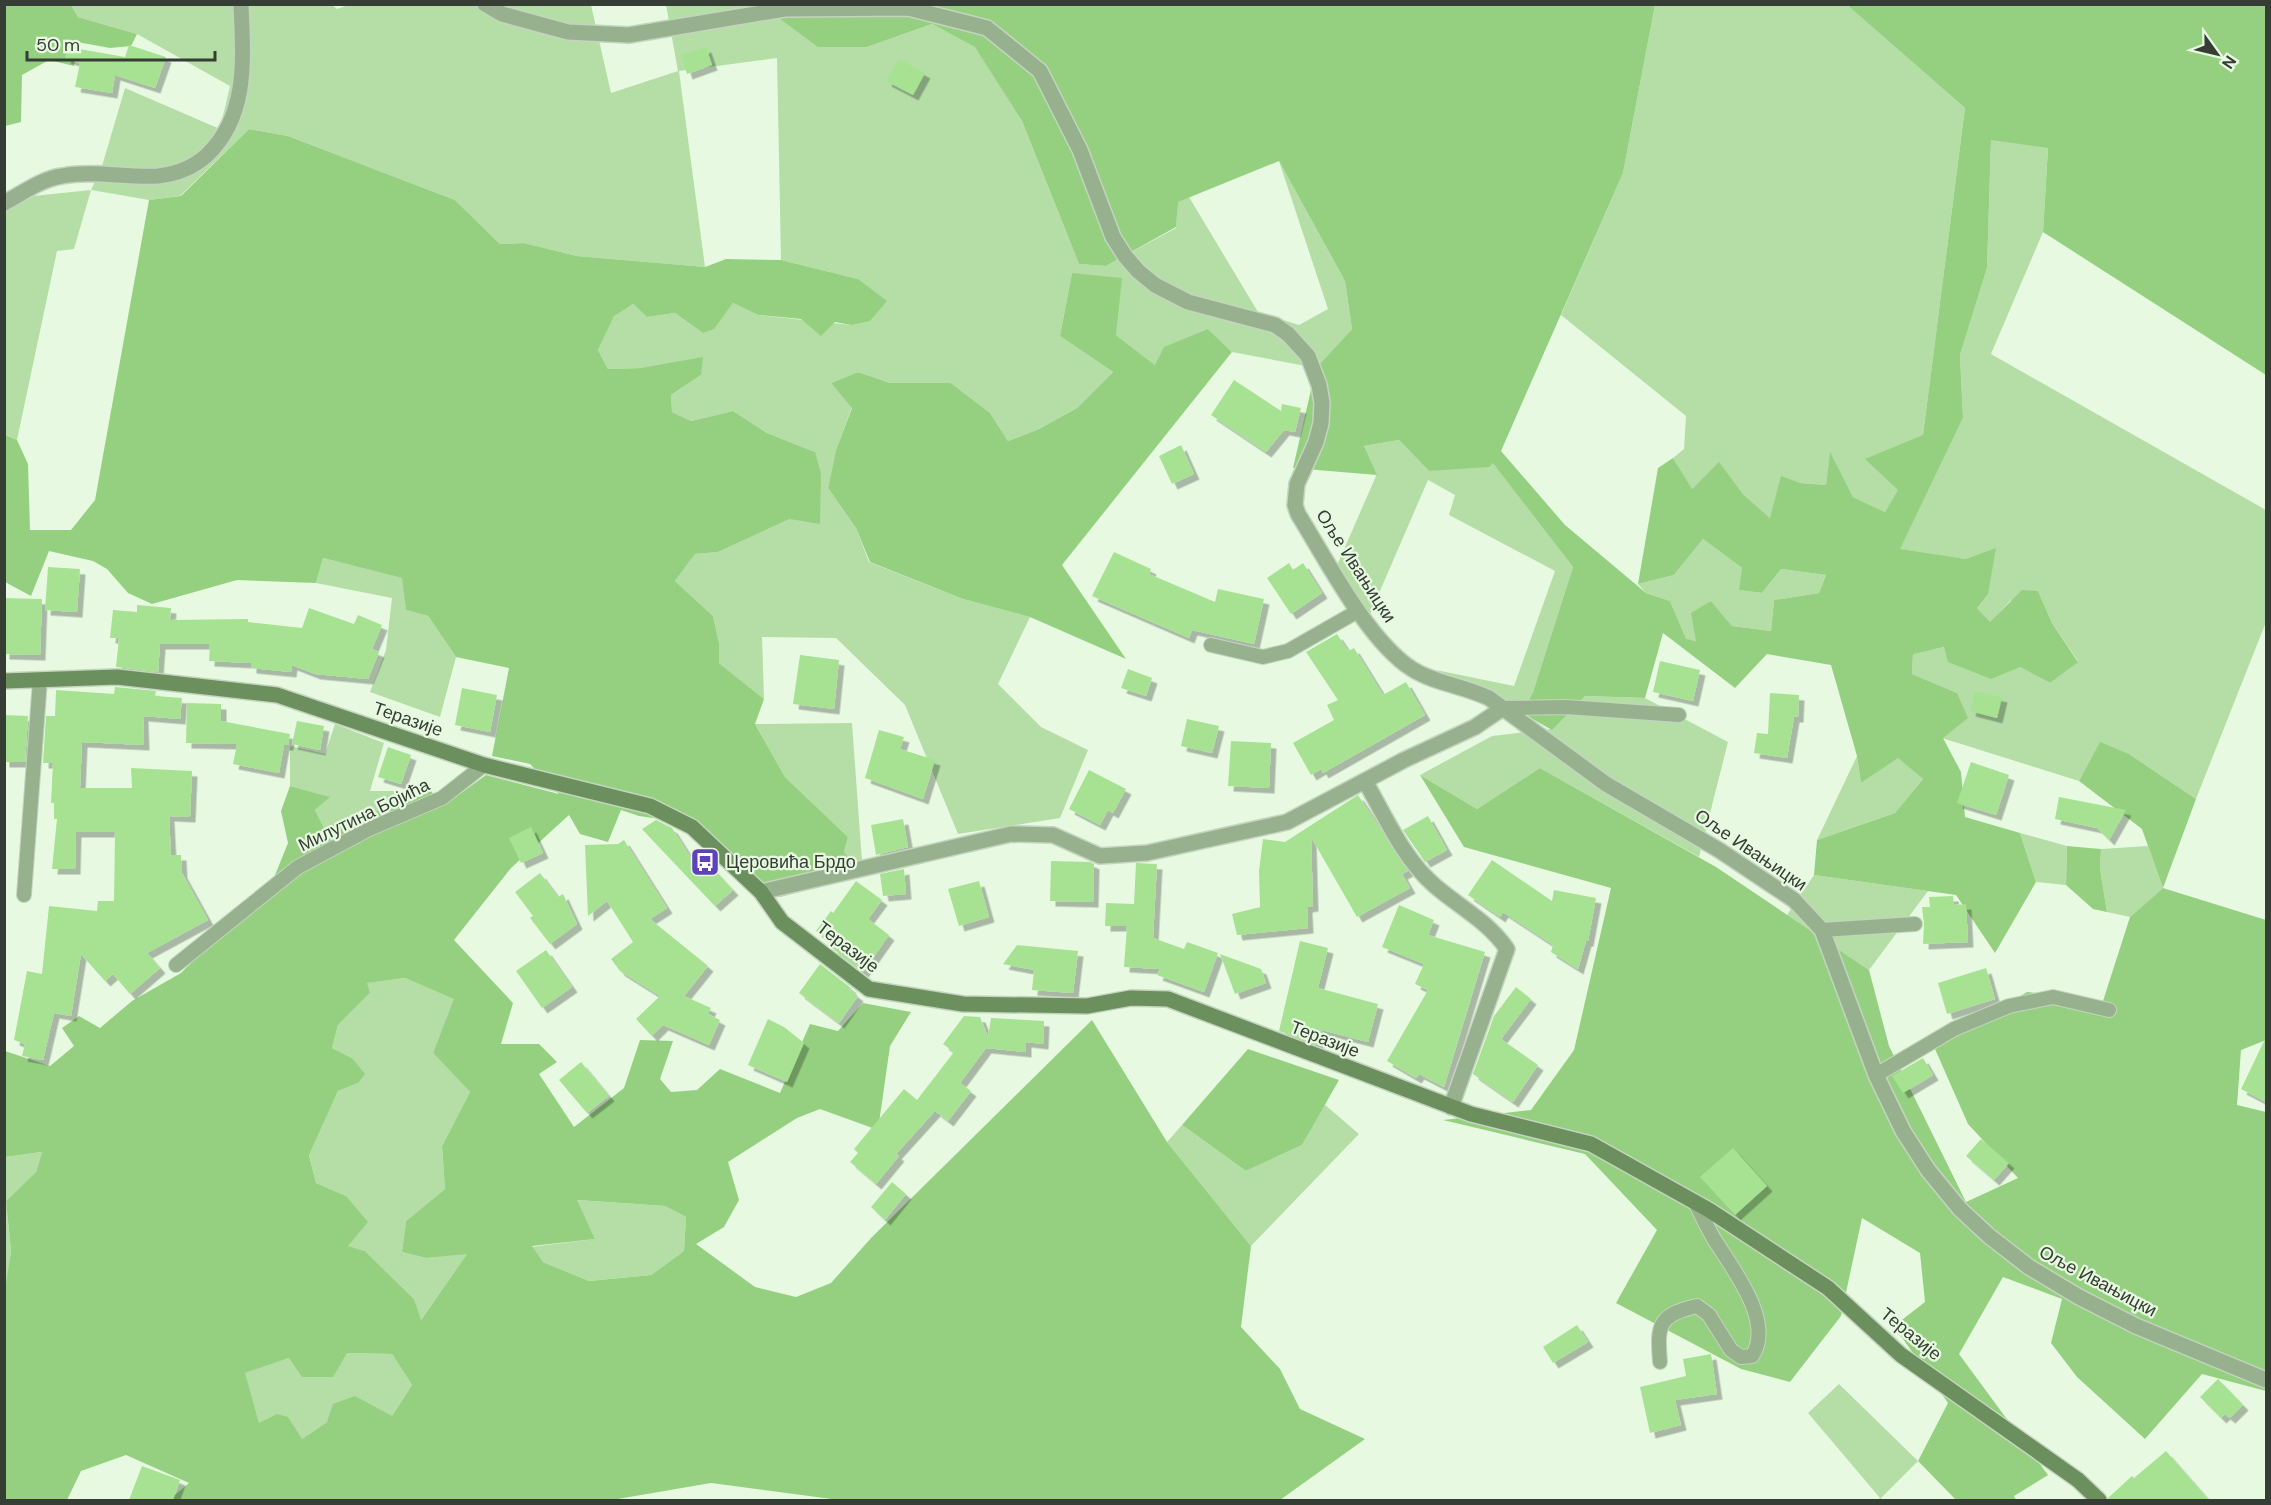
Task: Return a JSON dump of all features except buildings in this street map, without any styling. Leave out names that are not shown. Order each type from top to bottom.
[{"type":"street","points":[[4,203],[47,180],[61,176],[79,174],[157,176],[179,171],[201,161],[228,130],[240,93],[243,64],[241,4]]},
{"type":"street","name":"Оље Ивањицки","points":[[485,4],[502,14],[568,32],[629,35],[785,9],[908,8],[987,28],[1040,71],[1080,150],[1113,237],[1138,271],[1155,285],[1188,302],[1275,325],[1288,334],[1308,356],[1319,385],[1322,403],[1321,423],[1316,442],[1297,484],[1295,505],[1298,514],[1358,611],[1388,648],[1414,670],[1474,690],[1503,708],[1606,784],[1719,849],[1794,900],[1822,930],[1876,1075],[1903,1131],[1928,1170],[1960,1209],[1989,1236],[2029,1267],[2079,1297],[2136,1326],[2266,1380]]},
{"type":"street","name":"Теразије","points":[[4,681],[117,677],[277,695],[484,765],[650,806],[692,827],[761,892],[782,922],[869,989],[963,1004],[1087,1006],[1131,998],[1168,999],[1471,1114],[1591,1144],[1695,1202],[1828,1288],[1901,1355],[2078,1480],[2099,1500]]},
{"type":"street","points":[[761,892],[1011,834],[1053,835],[1100,856],[1147,853],[1287,822],[1404,760],[1475,727],[1503,708]]},
{"type":"street","points":[[1365,781],[1403,848],[1432,884],[1496,933],[1507,949],[1451,1107]]},
{"type":"lane","points":[[1211,645],[1263,657],[1288,651],[1358,611]]},
{"type":"lane","points":[[24,895],[40,680]]},
{"type":"lane","points":[[1503,708],[1566,707],[1679,715]]},
{"type":"lane","name":"Милутина Бојића","points":[[176,966],[298,867],[369,829],[442,798],[484,765]]},
{"type":"lane","points":[[1822,930],[1915,924]]},
{"type":"lane","points":[[1876,1075],[1954,1029],[2009,1006],[2053,998],[2109,1010]]},
{"type":"lane","points":[[1660,1362],[1658,1333],[1664,1322],[1676,1311],[1697,1306],[1709,1316],[1731,1350],[1741,1357],[1752,1356],[1759,1346],[1758,1328],[1749,1297],[1695,1202]]},
{"type":"green space","points":[[331,4],[337,9],[351,4],[591,5],[611,93],[678,71],[666,5],[763,5],[867,47],[932,24],[976,47],[1022,121],[1079,264],[1106,266],[1176,228],[1177,202],[1189,197],[1258,312],[1299,325],[1328,309],[1279,161],[1345,281],[1352,329],[1316,368],[1232,352],[1208,329],[1155,365],[1116,335],[1072,273],[1060,336],[1113,372],[1077,408],[1039,429],[1008,441],[990,413],[951,383],[890,383],[858,372],[831,383],[852,407],[836,450],[828,488],[856,528],[869,562],[963,599],[1030,617],[998,684],[1041,727],[1088,750],[1060,818],[958,834],[905,705],[836,638],[762,637],[764,699],[719,663],[719,643],[713,616],[675,581],[695,554],[718,552],[790,519],[815,452],[767,433],[733,411],[691,421],[672,412],[671,395],[701,375],[641,368],[608,369],[598,350],[614,315],[633,304],[647,317],[675,313],[703,333],[714,328],[733,303],[758,315],[851,325],[858,279],[781,260],[777,58],[679,71],[705,267],[577,256],[524,243],[500,244],[455,200],[288,136],[249,129],[180,196],[149,200],[91,190],[102,166],[125,88],[220,129],[230,86],[137,34],[78,17],[71,5]]},
{"type":"green space","points":[[5,5],[71,5],[78,17],[137,34],[131,46],[110,48],[77,42],[74,66],[49,60],[22,75],[21,122],[5,126]]},
{"type":"green space","points":[[761,5],[1655,5],[1623,173],[1501,451],[1565,525],[1646,593],[1670,601],[1686,639],[1696,641],[1691,613],[1711,601],[1732,626],[1771,631],[1774,600],[1819,593],[1826,575],[1781,569],[1762,593],[1739,590],[1742,568],[1703,539],[1674,575],[1638,584],[1658,468],[1673,458],[1692,489],[1719,462],[1743,494],[1770,518],[1781,476],[1800,483],[1826,485],[1830,452],[1853,497],[1885,512],[1898,490],[1865,459],[1923,435],[1965,108],[1847,5],[2266,5],[2266,375],[2043,232],[2048,148],[1991,140],[1987,268],[1960,355],[1963,418],[1900,549],[1966,559],[1996,548],[1988,594],[1977,608],[1990,622],[2022,590],[2038,591],[2052,623],[2078,662],[2050,683],[2020,667],[1991,679],[1948,662],[1944,647],[1913,654],[1912,674],[1957,693],[1968,718],[1943,738],[1961,772],[1965,817],[2020,833],[2036,882],[1995,953],[1956,895],[1814,875],[1817,840],[1895,813],[1923,779],[1898,758],[1861,783],[1857,756],[1831,665],[1767,654],[1735,688],[1663,633],[1645,698],[1585,696],[1552,730],[1522,713],[1533,692],[1573,567],[1493,463],[1489,467],[1429,471],[1399,440],[1364,446],[1377,475],[1293,468],[1316,368],[1352,329],[1345,281],[1279,161],[1178,202],[1176,227],[1106,266],[1079,264],[1022,121],[975,47],[932,24],[867,47],[818,47]]},
{"type":"green space","points":[[1655,5],[1847,5],[1965,108],[1923,435],[1898,491],[1885,512],[1853,497],[1830,454],[1826,485],[1800,483],[1770,518],[1743,494],[1719,463],[1691,490],[1673,458],[1684,449],[1686,416],[1561,315],[1623,173]]},
{"type":"green space","points":[[249,129],[288,136],[455,200],[500,244],[524,243],[577,256],[705,267],[726,259],[781,260],[858,279],[887,301],[870,321],[851,325],[835,322],[821,336],[801,319],[758,315],[733,303],[714,329],[703,333],[675,313],[647,317],[633,304],[614,316],[598,350],[608,369],[641,368],[703,357],[701,375],[671,395],[672,412],[691,421],[733,411],[767,433],[815,452],[821,474],[820,524],[790,519],[718,552],[695,554],[675,581],[713,616],[719,643],[719,663],[764,699],[755,724],[785,777],[848,837],[844,852],[863,875],[780,897],[701,825],[639,816],[621,810],[608,842],[580,834],[569,815],[511,868],[454,940],[513,1003],[501,1044],[539,1044],[557,1062],[539,1074],[574,1127],[624,1088],[640,1040],[673,1041],[660,1079],[671,1092],[697,1090],[720,1069],[780,1093],[810,1024],[838,1031],[863,1003],[911,1012],[890,1046],[878,1130],[820,1109],[797,1118],[728,1162],[739,1200],[724,1227],[696,1244],[755,1287],[796,1297],[831,1283],[872,1237],[1092,1020],[1167,1142],[1251,1246],[1241,1327],[1280,1369],[1300,1409],[1365,1439],[1280,1500],[839,1500],[711,1483],[612,1500],[169,1500],[189,1483],[126,1455],[81,1471],[67,1500],[5,1500],[4,1297],[11,1251],[6,1201],[36,1172],[42,1152],[5,1157],[5,1051],[50,1066],[74,1046],[62,1028],[79,1016],[100,1028],[132,1001],[181,973],[273,880],[288,843],[281,811],[290,786],[330,797],[315,810],[324,828],[353,820],[431,791],[443,806],[486,775],[559,794],[530,764],[492,756],[509,668],[456,657],[428,616],[406,610],[402,578],[323,558],[316,583],[237,580],[152,604],[128,593],[107,569],[93,561],[49,551],[31,596],[5,582],[4,434],[17,440],[28,464],[30,530],[71,530],[95,500],[149,200],[181,196]],"holes":[[[405,978],[454,999],[433,1053],[470,1092],[442,1146],[445,1189],[406,1221],[402,1252],[426,1258],[467,1254],[421,1320],[414,1299],[365,1251],[348,1246],[368,1222],[346,1196],[316,1183],[309,1155],[338,1091],[358,1083],[365,1074],[352,1058],[332,1048],[338,1025],[370,993],[367,983]],[[577,1200],[665,1206],[686,1217],[684,1251],[651,1275],[589,1281],[543,1262],[532,1246],[595,1239]],[[347,1353],[392,1354],[412,1385],[392,1416],[355,1396],[333,1404],[327,1422],[302,1439],[288,1417],[277,1414],[259,1423],[245,1373],[289,1358],[302,1377],[333,1377]]]},
{"type":"green space","points":[[1991,139],[2048,147],[2043,232],[1991,354],[2266,510],[2266,622],[2196,799],[2129,754],[2100,743],[2079,781],[1942,738],[1957,693],[1912,674],[1913,653],[1945,647],[2020,667],[2050,683],[2078,661],[2052,623],[2038,591],[2010,601],[1990,623],[1977,608],[1966,559],[1899,550],[1963,418],[1960,355],[1987,268]]},
{"type":"green space","points":[[91,190],[74,249],[57,251],[17,440],[5,434],[4,199]]},
{"type":"green space","points":[[1072,273],[1122,278],[1116,335],[1155,365],[1164,347],[1208,329],[1232,352],[1062,565],[1126,659],[1030,617],[963,599],[870,562],[856,528],[828,488],[836,450],[852,408],[831,383],[858,372],[890,383],[951,383],[990,413],[1008,441],[1039,429],[1077,408],[1113,372],[1060,336]]},
{"type":"green space","points":[[1399,440],[1429,471],[1493,462],[1573,567],[1533,692],[1522,713],[1436,670],[1514,686],[1555,571],[1449,515],[1455,495],[1428,480],[1370,614],[1335,570],[1376,476],[1364,446]]},
{"type":"green space","points":[[1703,539],[1742,568],[1740,590],[1762,593],[1781,569],[1826,575],[1819,593],[1774,600],[1771,631],[1732,626],[1711,601],[1697,641],[1686,640],[1670,601],[1646,593],[1638,584],[1674,575]]},
{"type":"green space","points":[[323,558],[403,578],[406,610],[428,616],[456,657],[440,717],[370,692],[386,650],[392,598],[316,583]]},
{"type":"green space","points":[[1585,696],[1645,698],[1728,742],[1699,857],[1540,768],[1477,809],[1420,775],[1492,736],[1552,729]]},
{"type":"green space","points":[[852,723],[863,875],[844,852],[848,837],[785,777],[755,724]]},
{"type":"green space","points":[[335,724],[384,743],[370,791],[431,791],[353,820],[324,828],[315,810],[329,797],[290,786],[290,746],[325,754]]},
{"type":"green space","points":[[2100,742],[2129,754],[2196,799],[2163,888],[2142,829],[2079,781]]},
{"type":"green space","points":[[1857,756],[1861,783],[1898,757],[1923,779],[1895,813],[1817,840]]},
{"type":"green space","points":[[1540,768],[1716,867],[1869,970],[1889,1046],[1966,1202],[2018,1178],[1968,1124],[1935,1049],[2027,992],[2103,1001],[2130,917],[2163,888],[2266,920],[2266,1040],[2241,1050],[2237,1105],[2266,1112],[2266,1391],[2202,1374],[2145,1439],[2077,1377],[2051,1343],[2062,1299],[2003,1277],[1959,1354],[2048,1475],[2014,1496],[2016,1500],[1956,1500],[1918,1461],[1948,1403],[1894,1326],[1925,1302],[1920,1253],[1862,1218],[1841,1316],[1790,1382],[1741,1369],[1616,1303],[1657,1230],[1585,1154],[1443,1120],[1531,1110],[1574,1050],[1611,888],[1464,847],[1420,775],[1477,809]]},
{"type":"green space","points":[[2020,833],[2067,846],[2066,885],[2036,882]]},
{"type":"green space","points":[[2067,846],[2101,849],[2100,869],[2107,912],[2093,909],[2066,885]]},
{"type":"green space","points":[[2148,846],[2163,888],[2130,917],[2107,912],[2100,869],[2101,849]]},
{"type":"green space","points":[[1814,875],[1928,891],[1869,970],[1787,915]]},
{"type":"green space","points":[[405,978],[455,999],[433,1053],[470,1092],[442,1146],[445,1189],[406,1221],[402,1252],[426,1258],[468,1253],[420,1321],[414,1299],[365,1251],[347,1246],[346,1196],[316,1183],[309,1154],[338,1091],[358,1083],[352,1058],[332,1048],[338,1025],[370,993],[366,983]]},
{"type":"green space","points":[[1248,1049],[1339,1080],[1302,1145],[1246,1171],[1182,1125]]},
{"type":"green space","points":[[1324,1104],[1359,1134],[1251,1246],[1167,1142],[1182,1125],[1246,1171],[1302,1145]]},
{"type":"green space","points":[[42,1152],[36,1172],[6,1201],[11,1251],[5,1297],[5,1157]]},
{"type":"green space","points":[[576,1200],[665,1206],[686,1217],[684,1251],[651,1275],[589,1281],[543,1262],[531,1247],[595,1239]]},
{"type":"green space","points":[[347,1353],[392,1354],[412,1385],[392,1416],[327,1422],[302,1439],[259,1424],[244,1373],[289,1358]]},
{"type":"green space","points":[[1839,1384],[1918,1461],[1881,1498],[1882,1500],[1878,1500],[1880,1498],[1808,1413]]},
{"type":"place","name":"Церовића Брдо","points":[[705,862]]}]
